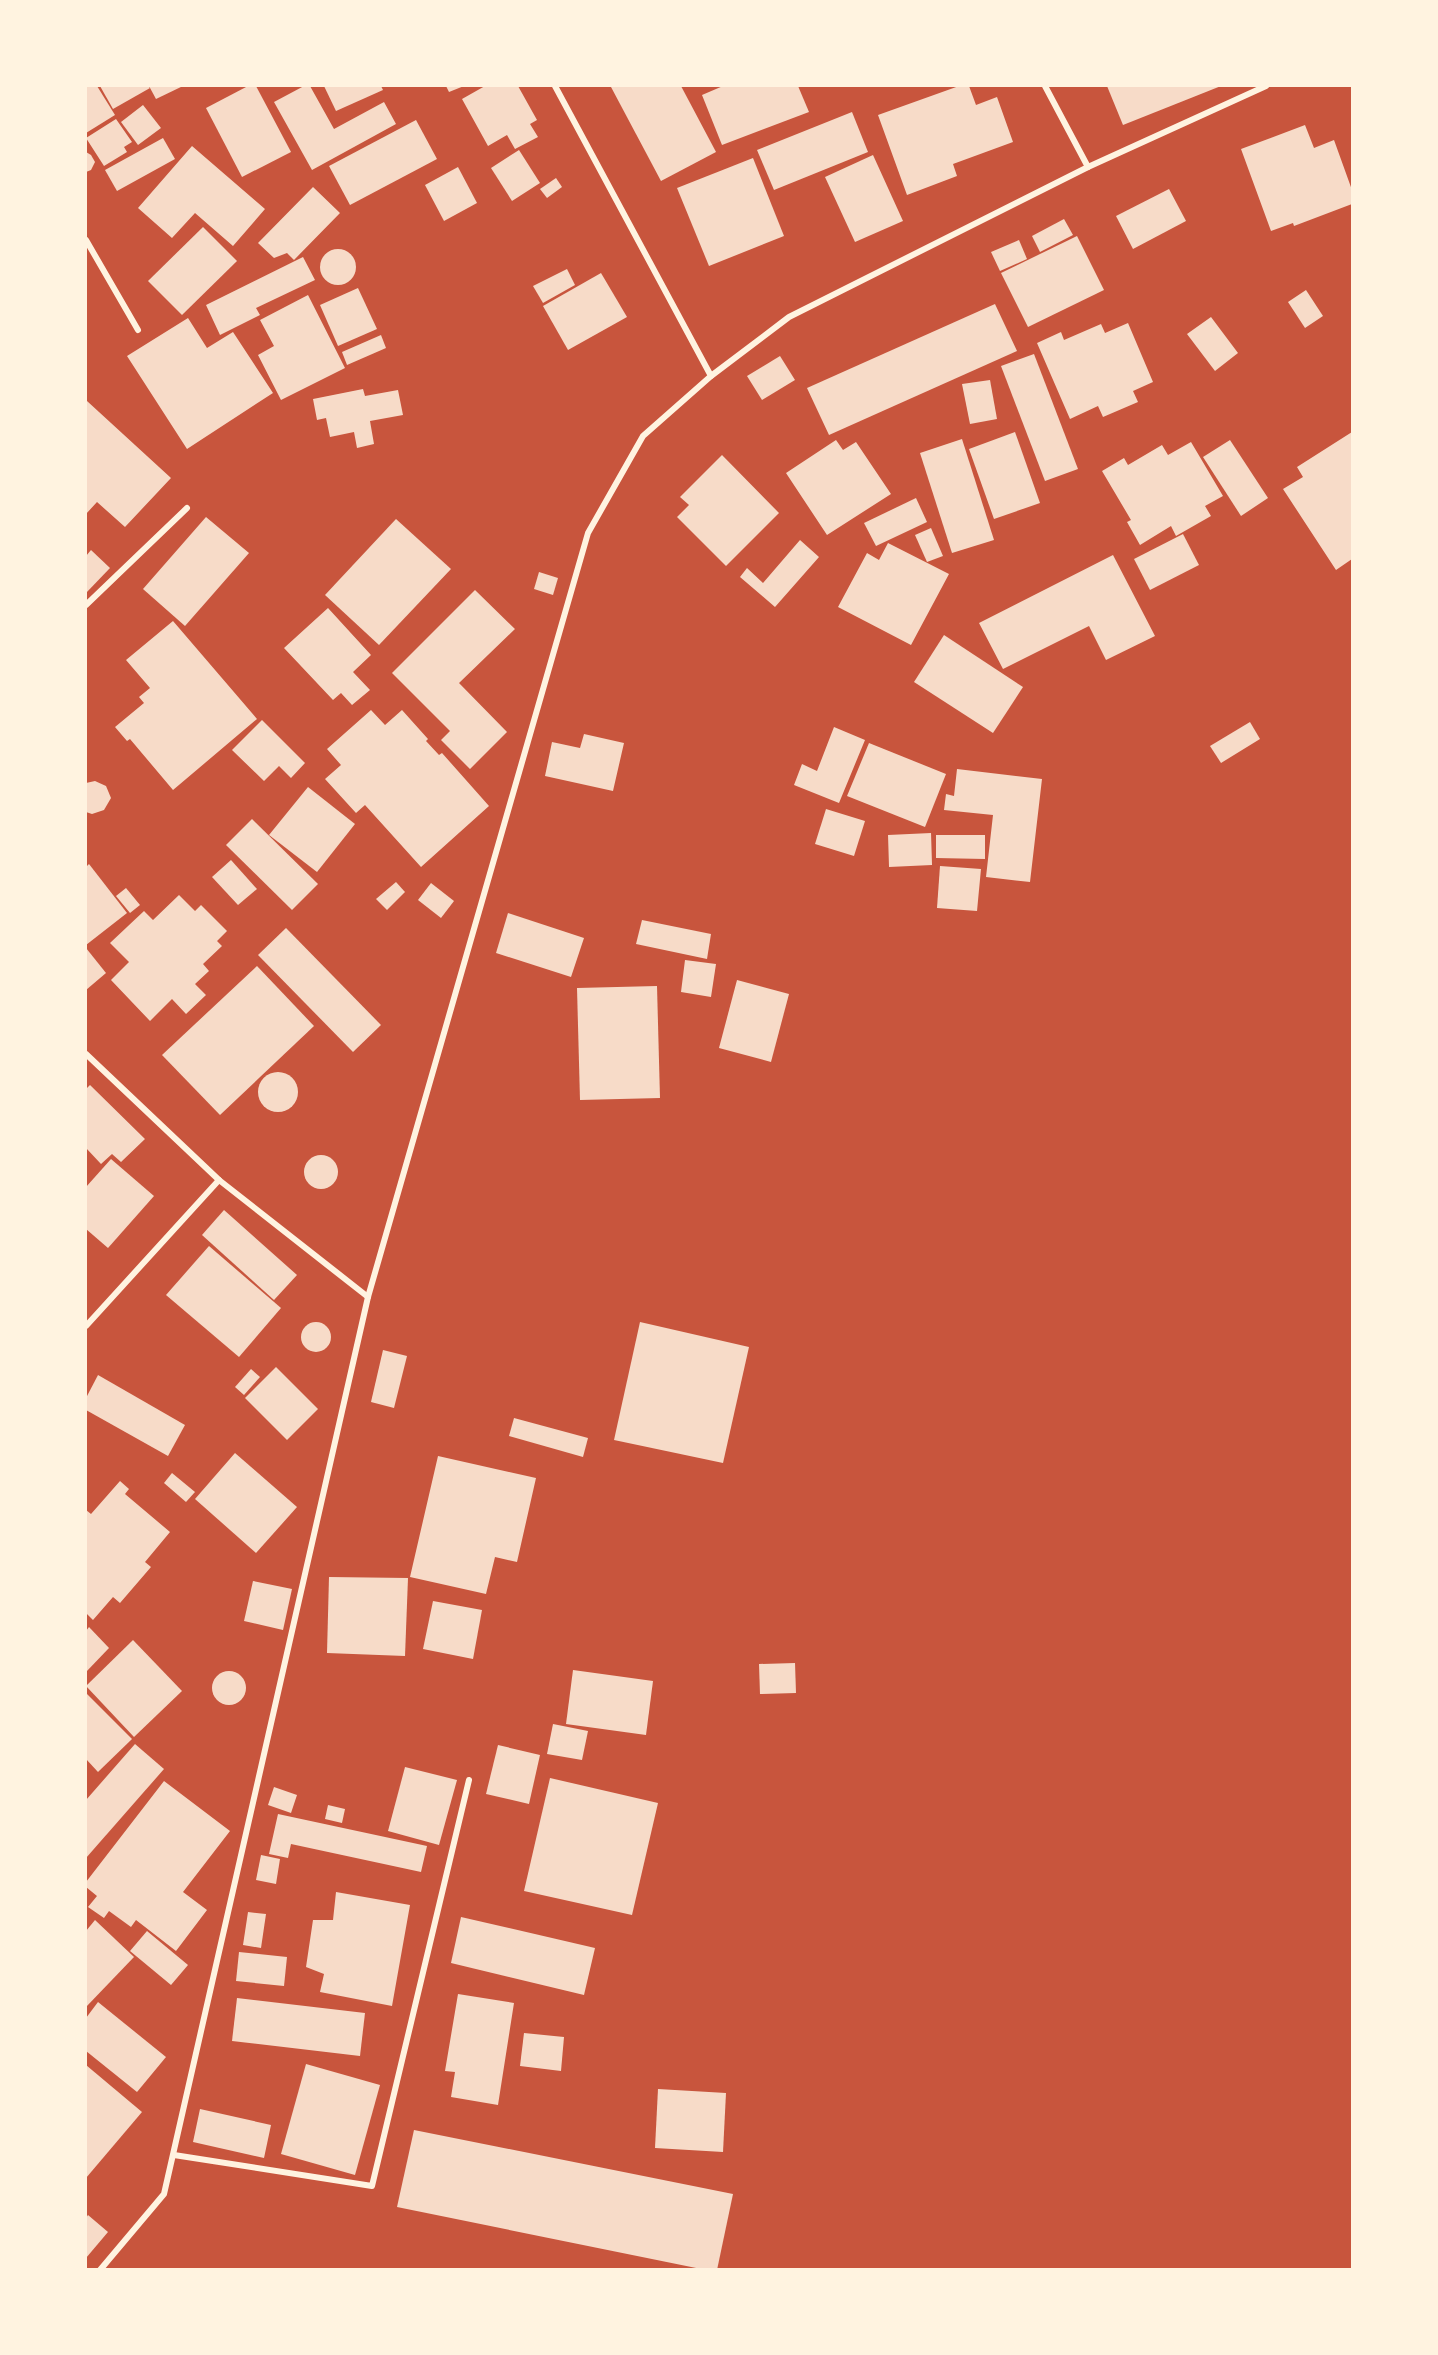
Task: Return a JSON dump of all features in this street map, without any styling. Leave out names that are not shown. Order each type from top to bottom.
[{"type":"street","points":[[555,86],[711,376]]},
{"type":"street","points":[[1046,86],[1088,167]]},
{"type":"street","points":[[100,2270],[164,2194],[368,1297],[588,533],[643,436],[711,376],[789,317],[1088,167],[1266,86]]},
{"type":"street","points":[[86,240],[138,330]]},
{"type":"street","points":[[86,605],[187,508]]},
{"type":"street","points":[[86,1054],[219,1180],[368,1297]]},
{"type":"street","points":[[86,1326],[219,1180]]},
{"type":"street","points":[[174,2155],[372,2186],[469,1780]]},
{"type":"building","points":[[86,86],[97,86],[115,115],[86,133]]},
{"type":"building","points":[[100,86],[148,86],[150,88],[113,109]]},
{"type":"building","points":[[149,86],[183,86],[156,99]]},
{"type":"building","points":[[248,86],[256,86],[291,152],[242,177],[206,108]]},
{"type":"building","points":[[304,86],[310,86],[334,129],[384,102],[396,124],[312,170],[274,102]]},
{"type":"building","points":[[324,86],[381,86],[383,90],[336,111]]},
{"type":"building","points":[[446,86],[464,86],[449,92]]},
{"type":"building","points":[[485,86],[518,86],[537,120],[530,124],[538,137],[515,149],[507,135],[488,146],[462,99]]},
{"type":"building","points":[[681,86],[716,152],[661,181],[611,87]]},
{"type":"building","points":[[723,86],[798,86],[809,112],[722,145],[702,95]]},
{"type":"building","points":[[959,86],[969,86],[976,105],[997,97],[1013,142],[953,164],[957,176],[907,195],[878,115]]},
{"type":"building","points":[[1107,86],[1221,86],[1123,125]]},
{"type":"building","points":[[143,105],[161,128],[138,145],[121,122]]},
{"type":"building","points":[[852,112],[868,152],[774,190],[757,150]]},
{"type":"building","points":[[116,119],[132,142],[124,147],[127,152],[104,166],[86,138]]},
{"type":"building","points":[[416,120],[437,159],[350,205],[329,166]]},
{"type":"building","points":[[1305,125],[1314,148],[1334,140],[1352,190],[1352,204],[1294,226],[1293,223],[1271,231],[1241,149]]},
{"type":"building","points":[[163,138],[175,159],[117,191],[105,170]]},
{"type":"building","points":[[192,146],[265,209],[233,246],[195,213],[172,238],[138,208]]},
{"type":"building","points":[[519,150],[540,183],[512,201],[491,168]]},
{"type":"building","points":[[86,152],[95,162],[91,170],[86,172]]},
{"type":"building","points":[[873,155],[903,221],[855,242],[825,177]]},
{"type":"building","points":[[753,158],[784,236],[709,266],[677,188]]},
{"type":"building","points":[[458,167],[477,203],[444,221],[425,185]]},
{"type":"building","points":[[556,178],[562,187],[547,198],[540,189]]},
{"type":"building","points":[[313,187],[340,213],[294,260],[287,253],[274,258],[258,243]]},
{"type":"building","points":[[1169,189],[1186,221],[1133,249],[1116,216]]},
{"type":"building","points":[[1064,219],[1073,235],[1040,252],[1032,236]]},
{"type":"building","points":[[203,227],[237,261],[182,315],[148,281]]},
{"type":"building","points":[[1077,236],[1104,290],[1028,327],[1001,273]]},
{"type":"building","points":[[1019,240],[1027,259],[1000,271],[991,252]]},
{"type":"building","points":[[338,249],[351,254],[356,267],[351,280],[338,285],[325,280],[320,267],[325,254]]},
{"type":"building","points":[[303,257],[315,280],[256,308],[260,315],[220,335],[206,305]]},
{"type":"building","points":[[567,269],[575,285],[543,303],[533,286]]},
{"type":"building","points":[[601,273],[627,317],[568,350],[543,306]]},
{"type":"building","points":[[358,288],[377,329],[338,346],[320,305]]},
{"type":"building","points":[[1306,290],[1323,316],[1305,328],[1288,302]]},
{"type":"building","points":[[308,295],[345,368],[281,400],[258,355],[274,346],[260,320]]},
{"type":"building","points":[[995,304],[1017,351],[829,435],[807,388]]},
{"type":"building","points":[[1211,317],[1238,353],[1215,371],[1187,334]]},
{"type":"building","points":[[188,318],[207,348],[233,332],[273,393],[187,449],[127,356]]},
{"type":"building","points":[[1128,323],[1153,382],[1133,391],[1138,402],[1103,417],[1098,406],[1070,419],[1037,343],[1061,332],[1064,340],[1101,324],[1105,333]]},
{"type":"building","points":[[381,335],[386,348],[347,365],[342,352]]},
{"type":"building","points":[[1034,354],[1078,469],[1045,481],[1001,366]]},
{"type":"building","points":[[780,356],[795,380],[762,400],[747,376]]},
{"type":"building","points":[[990,380],[997,419],[970,424],[962,384]]},
{"type":"building","points":[[363,389],[365,396],[398,390],[403,415],[370,421],[374,444],[357,448],[354,432],[330,437],[326,418],[317,420],[313,399]]},
{"type":"building","points":[[87,401],[171,478],[125,527],[97,502],[86,514]]},
{"type":"building","points":[[1015,432],[1040,503],[994,519],[969,449]]},
{"type":"building","points":[[1352,432],[1352,559],[1336,570],[1283,489],[1303,477],[1297,467]]},
{"type":"building","points":[[962,439],[994,540],[952,553],[920,453]]},
{"type":"building","points":[[836,440],[843,450],[856,442],[891,494],[827,535],[786,473]]},
{"type":"building","points":[[1230,440],[1268,498],[1241,516],[1203,457]]},
{"type":"building","points":[[1191,442],[1223,496],[1205,506],[1211,516],[1176,536],[1171,526],[1140,545],[1127,522],[1131,520],[1102,471],[1124,458],[1128,465],[1162,445],[1168,455]]},
{"type":"building","points":[[722,455],[779,513],[726,566],[677,517],[689,505],[680,497]]},
{"type":"building","points":[[916,498],[927,522],[876,546],[864,523]]},
{"type":"building","points":[[206,517],[249,553],[185,626],[143,589]]},
{"type":"building","points":[[396,519],[451,569],[379,645],[325,595]]},
{"type":"building","points":[[931,528],[943,556],[927,562],[915,535]]},
{"type":"building","points":[[1183,534],[1199,565],[1150,590],[1134,559]]},
{"type":"building","points":[[800,540],[819,557],[775,607],[740,577],[747,568],[763,583]]},
{"type":"building","points":[[888,543],[949,574],[911,645],[838,607],[867,553],[879,560]]},
{"type":"building","points":[[91,550],[110,568],[86,593],[86,556]]},
{"type":"building","points":[[1113,555],[1155,636],[1106,660],[1089,626],[1003,669],[979,623]]},
{"type":"building","points":[[539,572],[558,578],[553,595],[534,589]]},
{"type":"building","points":[[475,590],[515,629],[459,683],[507,732],[470,769],[441,740],[450,731],[392,673]]},
{"type":"building","points":[[328,608],[371,655],[353,672],[370,690],[352,705],[341,693],[333,700],[284,648]]},
{"type":"building","points":[[173,621],[257,719],[173,790],[130,739],[127,741],[115,727],[144,703],[139,697],[150,688],[126,660]]},
{"type":"building","points":[[944,635],[1023,687],[993,733],[914,682]]},
{"type":"building","points":[[371,710],[385,725],[402,710],[428,739],[426,741],[439,755],[442,753],[489,806],[421,867],[365,805],[356,813],[325,779],[341,765],[327,749]]},
{"type":"building","points":[[262,720],[305,763],[291,778],[279,766],[264,781],[232,750]]},
{"type":"building","points":[[1250,722],[1260,739],[1221,763],[1210,746]]},
{"type":"building","points":[[834,727],[865,740],[839,803],[794,785],[802,764],[817,771]]},
{"type":"building","points":[[584,734],[624,743],[613,791],[545,776],[552,742],[580,748]]},
{"type":"building","points":[[869,743],[946,774],[925,827],[847,796]]},
{"type":"building","points":[[957,769],[1042,779],[1030,882],[986,877],[993,815],[944,810],[946,794],[954,796]]},
{"type":"building","points":[[95,781],[106,786],[111,798],[104,810],[92,814],[86,812],[86,783]]},
{"type":"building","points":[[308,787],[355,824],[317,872],[269,835]]},
{"type":"building","points":[[826,809],[865,821],[854,856],[815,844]]},
{"type":"building","points":[[252,819],[318,884],[292,910],[226,845]]},
{"type":"building","points":[[931,833],[932,865],[889,867],[888,835]]},
{"type":"building","points":[[936,835],[985,835],[985,859],[936,858]]},
{"type":"building","points":[[231,860],[257,889],[238,905],[212,877]]},
{"type":"building","points":[[89,864],[127,913],[86,945],[86,867]]},
{"type":"building","points":[[940,866],[981,869],[977,911],[937,908]]},
{"type":"building","points":[[396,882],[405,892],[387,910],[376,899]]},
{"type":"building","points":[[431,883],[454,901],[441,918],[418,900]]},
{"type":"building","points":[[126,888],[140,905],[130,913],[116,896]]},
{"type":"building","points":[[179,895],[195,911],[201,905],[227,931],[217,941],[222,946],[203,964],[209,971],[195,984],[206,995],[186,1014],[172,999],[150,1021],[111,980],[129,962],[110,943],[144,911],[153,920]]},
{"type":"building","points":[[508,913],[584,938],[571,977],[496,953]]},
{"type":"building","points":[[642,920],[711,934],[707,959],[636,944]]},
{"type":"building","points":[[286,928],[381,1025],[353,1052],[258,955]]},
{"type":"building","points":[[86,948],[106,973],[86,990]]},
{"type":"building","points":[[685,960],[716,964],[711,997],[681,992]]},
{"type":"building","points":[[257,966],[314,1026],[220,1115],[162,1055]]},
{"type":"building","points":[[737,980],[789,994],[771,1062],[719,1048]]},
{"type":"building","points":[[657,986],[660,1098],[580,1100],[577,988]]},
{"type":"building","points":[[278,1072],[292,1078],[298,1092],[292,1106],[278,1112],[264,1106],[258,1092],[264,1078]]},
{"type":"building","points":[[90,1085],[145,1139],[121,1162],[112,1154],[101,1164],[86,1148],[86,1089]]},
{"type":"building","points":[[321,1155],[333,1160],[338,1172],[333,1184],[321,1189],[309,1184],[304,1172],[309,1160]]},
{"type":"building","points":[[111,1159],[154,1196],[108,1248],[86,1229],[86,1187]]},
{"type":"building","points":[[224,1210],[297,1275],[274,1300],[202,1235]]},
{"type":"building","points":[[209,1246],[281,1308],[239,1357],[166,1295]]},
{"type":"building","points":[[316,1322],[327,1326],[331,1337],[327,1348],[316,1352],[305,1348],[301,1337],[305,1326]]},
{"type":"building","points":[[640,1322],[749,1347],[723,1463],[614,1440]]},
{"type":"building","points":[[383,1350],[407,1356],[394,1408],[371,1402]]},
{"type":"building","points":[[276,1367],[318,1409],[287,1440],[245,1398]]},
{"type":"building","points":[[251,1369],[260,1377],[244,1395],[235,1387]]},
{"type":"building","points":[[98,1375],[185,1425],[168,1456],[86,1410],[86,1398]]},
{"type":"building","points":[[514,1418],[588,1438],[583,1457],[509,1436]]},
{"type":"building","points":[[235,1453],[297,1507],[256,1553],[195,1499]]},
{"type":"building","points":[[438,1456],[536,1478],[517,1562],[495,1557],[486,1594],[410,1577]]},
{"type":"building","points":[[172,1473],[195,1492],[186,1502],[164,1483]]},
{"type":"building","points":[[120,1481],[129,1489],[125,1494],[170,1532],[145,1562],[151,1567],[120,1603],[113,1597],[93,1620],[86,1613],[86,1510],[91,1514]]},
{"type":"building","points":[[329,1577],[408,1578],[405,1656],[327,1653]]},
{"type":"building","points":[[253,1581],[292,1589],[283,1630],[244,1621]]},
{"type":"building","points":[[433,1601],[482,1610],[473,1659],[423,1649]]},
{"type":"building","points":[[89,1627],[109,1648],[86,1672],[86,1631]]},
{"type":"building","points":[[133,1640],[182,1691],[134,1737],[86,1686]]},
{"type":"building","points":[[795,1663],[796,1693],[760,1694],[759,1664]]},
{"type":"building","points":[[573,1670],[653,1681],[646,1735],[566,1724]]},
{"type":"building","points":[[229,1671],[241,1676],[246,1688],[241,1700],[229,1705],[217,1700],[212,1688],[217,1676]]},
{"type":"building","points":[[86,1693],[132,1739],[98,1772],[86,1759]]},
{"type":"building","points":[[553,1724],[588,1731],[582,1760],[547,1754]]},
{"type":"building","points":[[135,1744],[164,1769],[86,1858],[86,1800]]},
{"type":"building","points":[[498,1745],[540,1755],[529,1804],[486,1794]]},
{"type":"building","points":[[405,1767],[457,1780],[439,1845],[388,1831]]},
{"type":"building","points":[[550,1778],[658,1803],[632,1915],[524,1891]]},
{"type":"building","points":[[164,1781],[230,1831],[183,1892],[207,1910],[176,1951],[136,1920],[131,1927],[109,1911],[104,1918],[88,1907],[97,1896],[86,1887],[86,1882]]},
{"type":"building","points":[[274,1787],[297,1795],[291,1813],[268,1805]]},
{"type":"building","points":[[328,1805],[345,1809],[342,1823],[325,1819]]},
{"type":"building","points":[[278,1814],[427,1846],[421,1872],[291,1844],[288,1858],[269,1854]]},
{"type":"building","points":[[261,1855],[280,1859],[276,1884],[256,1880]]},
{"type":"building","points":[[336,1892],[410,1905],[392,2006],[320,1992],[324,1974],[306,1967],[313,1920],[333,1920]]},
{"type":"building","points":[[248,1912],[266,1914],[261,1948],[243,1945]]},
{"type":"building","points":[[461,1917],[595,1948],[584,1995],[451,1963]]},
{"type":"building","points":[[95,1920],[134,1957],[86,2007],[86,1931]]},
{"type":"building","points":[[147,1931],[188,1965],[171,1985],[130,1951]]},
{"type":"building","points":[[239,1952],[287,1957],[284,1986],[236,1981]]},
{"type":"building","points":[[458,1994],[514,2003],[498,2105],[451,2097],[455,2072],[445,2071]]},
{"type":"building","points":[[237,1998],[365,2013],[360,2056],[232,2041]]},
{"type":"building","points":[[98,2002],[166,2057],[137,2092],[86,2051],[86,2018]]},
{"type":"building","points":[[524,2033],[564,2037],[561,2071],[520,2066]]},
{"type":"building","points":[[306,2064],[380,2085],[355,2175],[281,2154]]},
{"type":"building","points":[[86,2065],[142,2112],[86,2178]]},
{"type":"building","points":[[658,2089],[726,2093],[723,2152],[655,2148]]},
{"type":"building","points":[[200,2109],[271,2125],[264,2158],[193,2142]]},
{"type":"building","points":[[414,2130],[733,2194],[717,2270],[706,2270],[397,2207]]},
{"type":"building","points":[[88,2215],[108,2232],[86,2258],[86,2218]]}]
